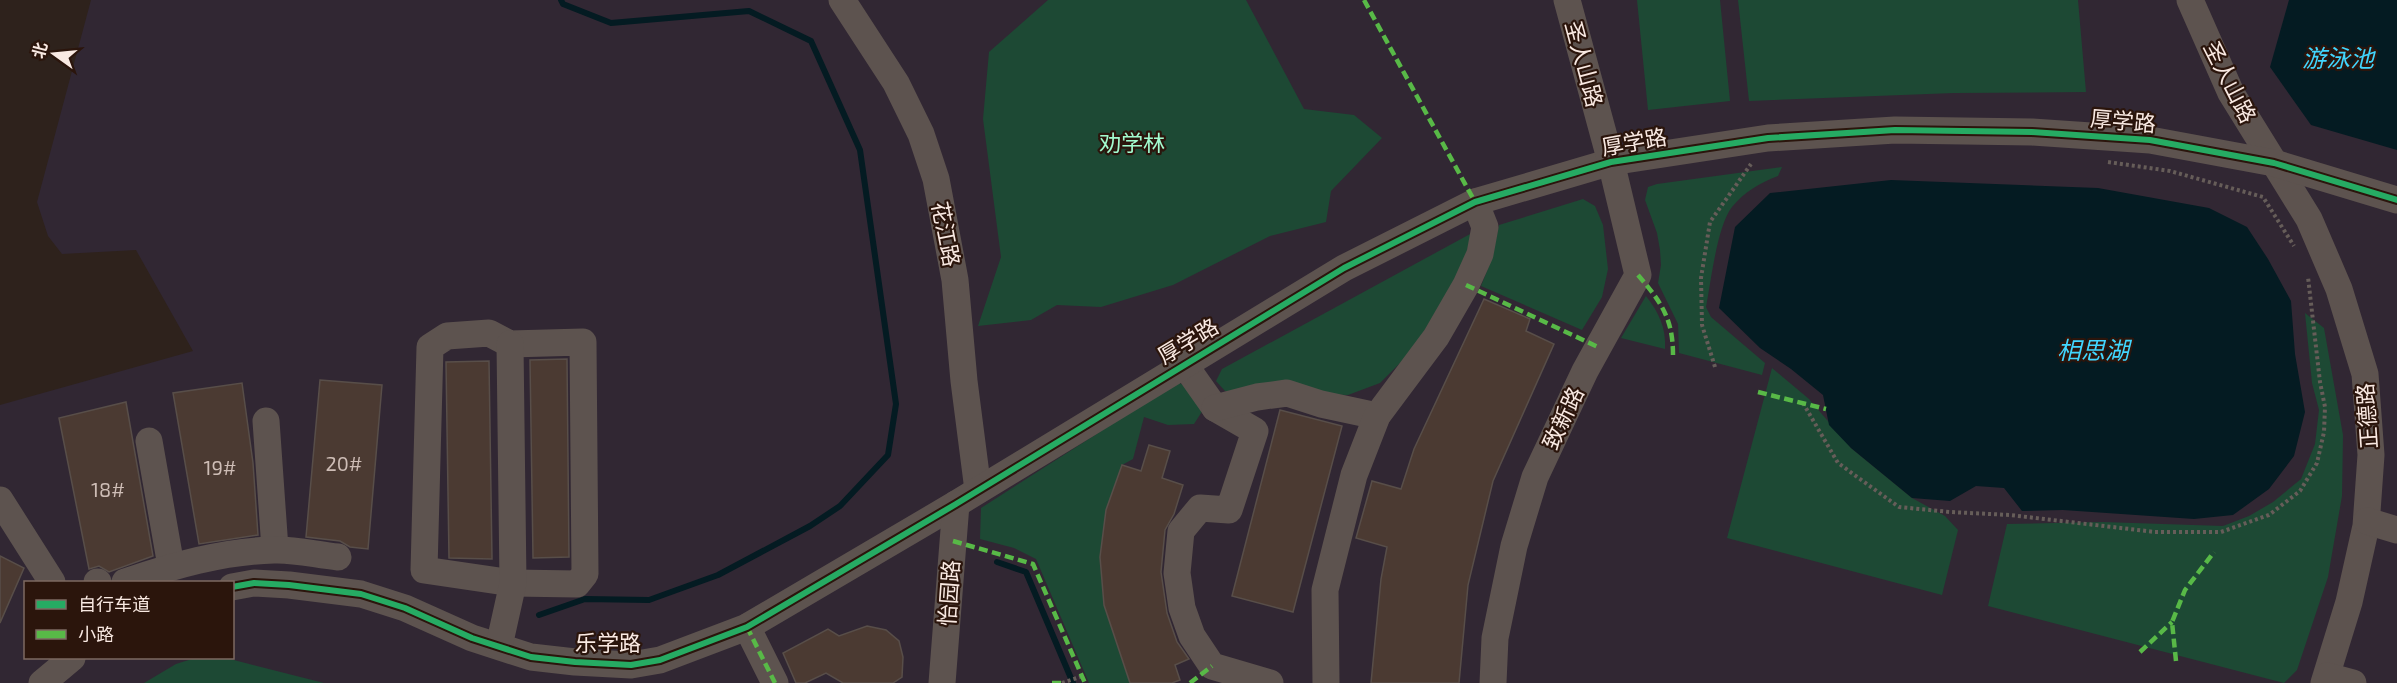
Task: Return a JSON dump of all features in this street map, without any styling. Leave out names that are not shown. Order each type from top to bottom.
[{"type":"street","name":"花江路","points":[[842,0],[896,83],[921,134],[936,179],[955,280],[964,381],[967,497]]},
{"type":"street","name":"圣人山路","points":[[1567,0],[1611,162]]},
{"type":"street","name":"圣人山路","points":[[2190,0],[2231,93],[2274,163]]},
{"type":"street","name":"厚学路","points":[[967,497],[1344,268],[1475,202],[1611,162],[1768,138],[1895,130],[2032,132],[2150,140],[2274,163],[2397,200]]},
{"type":"street","name":"致新路","points":[[1493,683],[1495,638],[1514,546],[1535,477],[1585,371],[1638,275],[1611,162]]},
{"type":"street","name":"正德路","points":[[2274,163],[2309,219],[2339,289],[2365,374],[2371,455],[2367,521],[2349,602],[2325,679]]},
{"type":"street","points":[[1326,683],[1325,590],[1354,475],[1377,416],[1436,337],[1466,285],[1480,254],[1485,227],[1475,202]]},
{"type":"street","points":[[489,333],[510,344],[583,342],[585,574],[577,584],[513,583],[424,570],[430,347],[447,336],[489,333]]},
{"type":"street","points":[[499,646],[513,583],[510,344]]},
{"type":"street","points":[[1184,364],[1215,408],[1255,430],[1229,510],[1200,508],[1181,531],[1177,573],[1182,608],[1192,636],[1212,666],[1270,683]]},
{"type":"street","points":[[1215,408],[1257,397],[1287,393],[1321,404],[1377,416]]},
{"type":"street","points":[[266,421],[274,549]]},
{"type":"street","points":[[149,441],[171,566]]},
{"type":"street","name":"乐学路","points":[[234,586],[289,585],[361,594],[405,608],[531,657],[631,665],[687,652],[747,627],[967,497]]},
{"type":"street","name":"怡园路","points":[[942,683],[967,497]]},
{"type":"street","points":[[0,500],[51,581]]},
{"type":"street","points":[[2367,521],[2397,530]]},
{"type":"street","points":[[128,581],[171,566],[232,554],[274,549],[338,557]]},
{"type":"street","points":[[747,627],[775,683]]},
{"type":"street","points":[[42,683],[70,659]]},
{"type":"street","points":[[2325,679],[2353,683]]},
{"type":"path","points":[[2102,161],[2170,171],[2263,197],[2300,255]]},
{"type":"path","points":[[1740,165],[1761,163]]},
{"type":"path","points":[[1715,366],[1702,325],[1701,278],[1710,222],[1751,164]]},
{"type":"path","points":[[1803,403],[1838,463],[1899,507],[2010,514],[2155,532],[2221,532],[2269,515],[2300,491],[2317,463],[2324,432],[2325,407],[2308,276]]},
{"type":"path","points":[[1062,683],[1083,676]]},
{"type":"shaded area","points":[[91,0],[2397,0],[2397,683],[0,683],[0,405],[193,351],[136,250],[62,254],[48,236],[37,202]]},
{"type":"green space","name":"劝学林","points":[[1048,0],[1246,0],[1304,109],[1354,115],[1382,138],[1331,191],[1326,222],[1270,236],[1173,285],[1101,307],[1057,305],[1031,320],[978,326],[1001,257],[983,119],[989,52]]},
{"type":"green space","points":[[1637,0],[1720,0],[1730,101],[1648,110]]},
{"type":"green space","points":[[1738,0],[2078,0],[2086,92],[1954,93],[1749,101]]},
{"type":"green space","points":[[1782,167],[1778,176],[1741,197],[1727,216],[1718,240],[1706,307],[1711,317],[1765,363],[1762,375],[1679,353],[1678,324],[1658,283],[1661,265],[1660,250],[1657,233],[1645,200],[1648,187]]},
{"type":"green space","points":[[1583,199],[1595,206],[1603,225],[1608,269],[1602,297],[1582,330],[1481,286],[1492,258],[1499,225]]},
{"type":"green space","points":[[1472,233],[1462,269],[1412,351],[1380,383],[1348,395],[1225,391],[1216,381],[1222,369]]},
{"type":"green space","points":[[1646,296],[1661,321],[1665,349],[1621,338]]},
{"type":"green space","points":[[2305,313],[2324,328],[2343,435],[2342,496],[2328,577],[2297,670],[2284,683],[1988,606],[2007,524],[2103,522],[2223,526],[2249,516],[2273,502],[2301,479],[2315,444],[2319,410],[2312,383]]},
{"type":"green space","points":[[1772,368],[1809,399],[1851,448],[1912,498],[1945,516],[1958,530],[1942,595],[1727,538]]},
{"type":"green space","points":[[1178,382],[1196,393],[1203,410],[1194,424],[1168,425],[1144,417],[1133,459],[1122,465],[1106,510],[1100,557],[1104,605],[1130,683],[1089,683],[1036,559],[1014,548],[980,539],[981,508]]},
{"type":"green space","points":[[192,659],[230,659],[324,683],[144,683],[176,664]]},
{"type":"water","name":"游泳池","points":[[2289,0],[2397,0],[2397,150],[2311,125],[2270,67]]},
{"type":"water","name":"相思湖","points":[[1891,180],[2098,188],[2209,208],[2247,227],[2291,301],[2295,354],[2305,412],[2294,456],[2269,489],[2233,515],[2194,519],[2063,510],[2022,511],[2004,488],[1976,486],[1950,501],[1912,498],[1851,448],[1829,425],[1823,395],[1760,348],[1719,308],[1735,227],[1770,193]]},
{"type":"building","points":[[1484,299],[1530,319],[1526,331],[1554,344],[1493,481],[1468,585],[1459,683],[1371,683],[1381,579],[1387,547],[1356,538],[1372,481],[1401,489],[1414,449]]},
{"type":"building","points":[[567,359],[569,557],[533,558],[530,360]]},
{"type":"building","points":[[489,361],[492,559],[449,558],[446,362]]},
{"type":"building","points":[[320,380],[382,385],[368,549],[350,547],[340,541],[306,537]]},
{"type":"building","points":[[242,383],[253,463],[258,535],[199,544],[173,393]]},
{"type":"building","points":[[126,402],[153,556],[109,572],[99,566],[89,569],[59,418]]},
{"type":"building","points":[[1280,410],[1342,426],[1293,612],[1232,596]]},
{"type":"building","points":[[1149,445],[1170,451],[1162,478],[1183,485],[1174,514],[1165,530],[1161,572],[1167,613],[1177,642],[1189,659],[1175,665],[1180,680],[1172,683],[1130,683],[1104,605],[1100,557],[1106,510],[1122,465],[1141,471]]},
{"type":"building","points":[[0,556],[24,568],[0,623]]},
{"type":"building","points":[[867,626],[886,630],[899,641],[903,657],[902,677],[893,683],[843,683],[826,673],[805,683],[796,683],[783,653],[828,629],[839,636]]},
{"type":"waterway","points":[[539,615],[585,599],[649,600],[718,575],[810,526],[840,506],[888,455],[896,404],[860,150],[811,41],[749,11],[611,23],[563,4],[561,0]]},
{"type":"waterway","points":[[997,562],[1026,572],[1073,683]]},
{"type":"marked path","points":[[1364,0],[1475,202]]},
{"type":"marked path","points":[[1638,275],[1664,311],[1671,331],[1673,355]]},
{"type":"marked path","points":[[1466,285],[1598,347]]},
{"type":"marked path","points":[[1758,392],[1826,409]]},
{"type":"marked path","points":[[953,541],[1033,564],[1085,683]]},
{"type":"marked path","points":[[2176,661],[2172,622],[2185,590],[2214,552]]},
{"type":"marked path","points":[[2140,652],[2172,622]]},
{"type":"marked path","points":[[747,627],[775,683]]},
{"type":"marked path","points":[[1190,683],[1212,666]]},
{"type":"marked path","points":[[1052,683],[1062,683]]},
{"type":"cycle path","points":[[234,587],[254,583],[289,585],[361,594],[405,608],[472,638],[531,657],[631,665],[660,660],[747,627],[956,504],[1344,268],[1475,202],[1611,162],[1768,138],[1895,130],[2032,132],[2150,140],[2274,163],[2397,200]]}]
